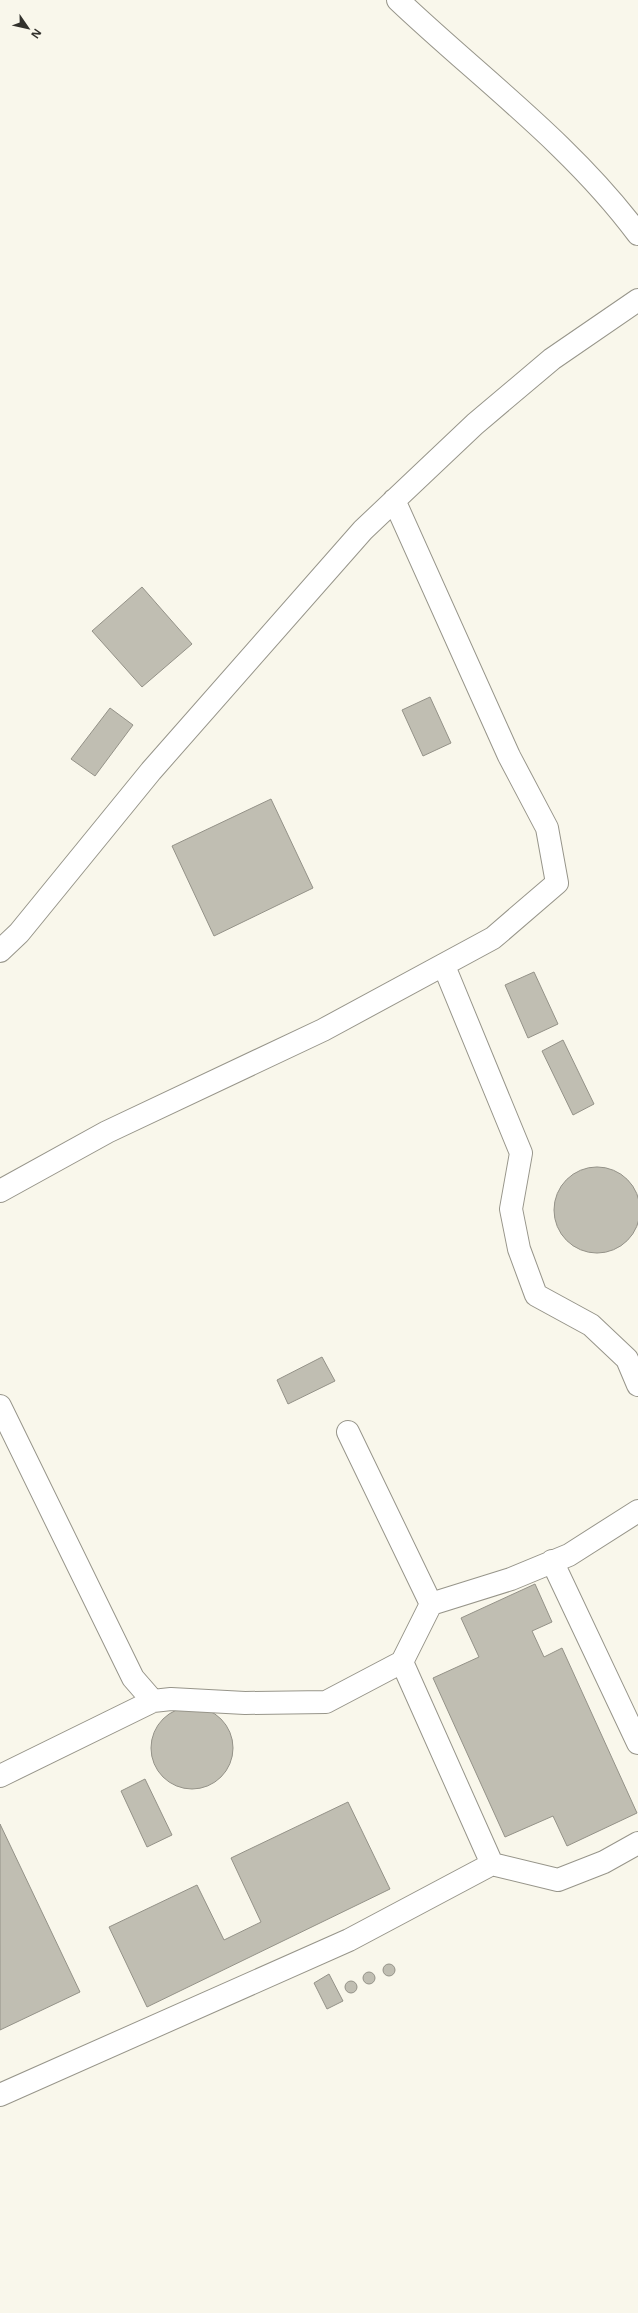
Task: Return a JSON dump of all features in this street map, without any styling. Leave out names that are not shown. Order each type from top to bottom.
[{"type":"street","points":[[398,0],[564,152],[595,183],[638,234]]},
{"type":"street","points":[[0,951],[19,933],[151,772],[266,638],[363,530],[475,424],[552,359],[638,300]]},
{"type":"street","points":[[0,1191],[107,1132],[323,1030],[444,966],[494,938],[557,883],[547,828],[509,756],[443,605],[394,500]]},
{"type":"street","points":[[444,966],[521,1153],[511,1209],[519,1249],[536,1295],[591,1325],[628,1359],[638,1384]]},
{"type":"street","points":[[0,1406],[133,1678],[153,1701]]},
{"type":"street","points":[[348,1432],[431,1604]]},
{"type":"street","points":[[0,1776],[153,1701],[171,1700],[245,1703],[326,1702],[402,1662],[431,1604],[511,1579],[569,1555],[638,1510]]},
{"type":"street","points":[[552,1561],[638,1743]]},
{"type":"street","points":[[402,1662],[492,1864]]},
{"type":"street","points":[[0,2095],[349,1940],[492,1864],[558,1880],[604,1862],[638,1843]]},
{"type":"building","points":[[142,587],[192,644],[142,687],[92,631]]},
{"type":"building","points":[[430,697],[451,743],[423,756],[402,710]]},
{"type":"building","points":[[110,708],[133,725],[95,776],[71,759]]},
{"type":"building","points":[[271,799],[313,888],[214,936],[172,846]]},
{"type":"building","points":[[534,972],[558,1024],[528,1038],[505,985]]},
{"type":"building","points":[[563,1040],[594,1104],[573,1115],[542,1051]]},
{"type":"building","points":[[597,1167],[613,1170],[621,1174],[633,1186],[637,1194],[640,1210],[637,1226],[633,1234],[621,1246],[613,1250],[597,1253],[581,1250],[573,1246],[561,1234],[557,1226],[554,1210],[557,1194],[561,1186],[573,1174],[581,1170]]},
{"type":"building","points":[[322,1357],[335,1381],[288,1404],[277,1380]]},
{"type":"building","points":[[535,1584],[552,1622],[532,1631],[544,1657],[562,1648],[637,1813],[567,1846],[553,1816],[505,1837],[433,1678],[479,1657],[461,1618]]},
{"type":"building","points":[[192,1707],[208,1710],[221,1719],[230,1732],[233,1748],[230,1764],[221,1777],[208,1786],[192,1789],[176,1786],[163,1777],[154,1764],[151,1748],[154,1732],[163,1719],[176,1710]]},
{"type":"building","points":[[145,1779],[172,1835],[147,1847],[121,1791]]},
{"type":"building","points":[[348,1802],[390,1889],[147,2007],[109,1927],[197,1885],[224,1940],[261,1922],[231,1858]]},
{"type":"building","points":[[0,1824],[80,1992],[0,2030]]},
{"type":"building","points":[[389,1964],[393,1966],[395,1970],[393,1974],[389,1976],[385,1974],[383,1970],[385,1966]]},
{"type":"building","points":[[367,1972],[371,1972],[375,1978],[371,1984],[367,1984],[363,1980],[363,1976]]},
{"type":"building","points":[[329,1974],[343,2001],[327,2009],[314,1983]]},
{"type":"building","points":[[351,1981],[355,1983],[357,1987],[355,1991],[351,1993],[347,1991],[345,1987],[347,1983]]}]
